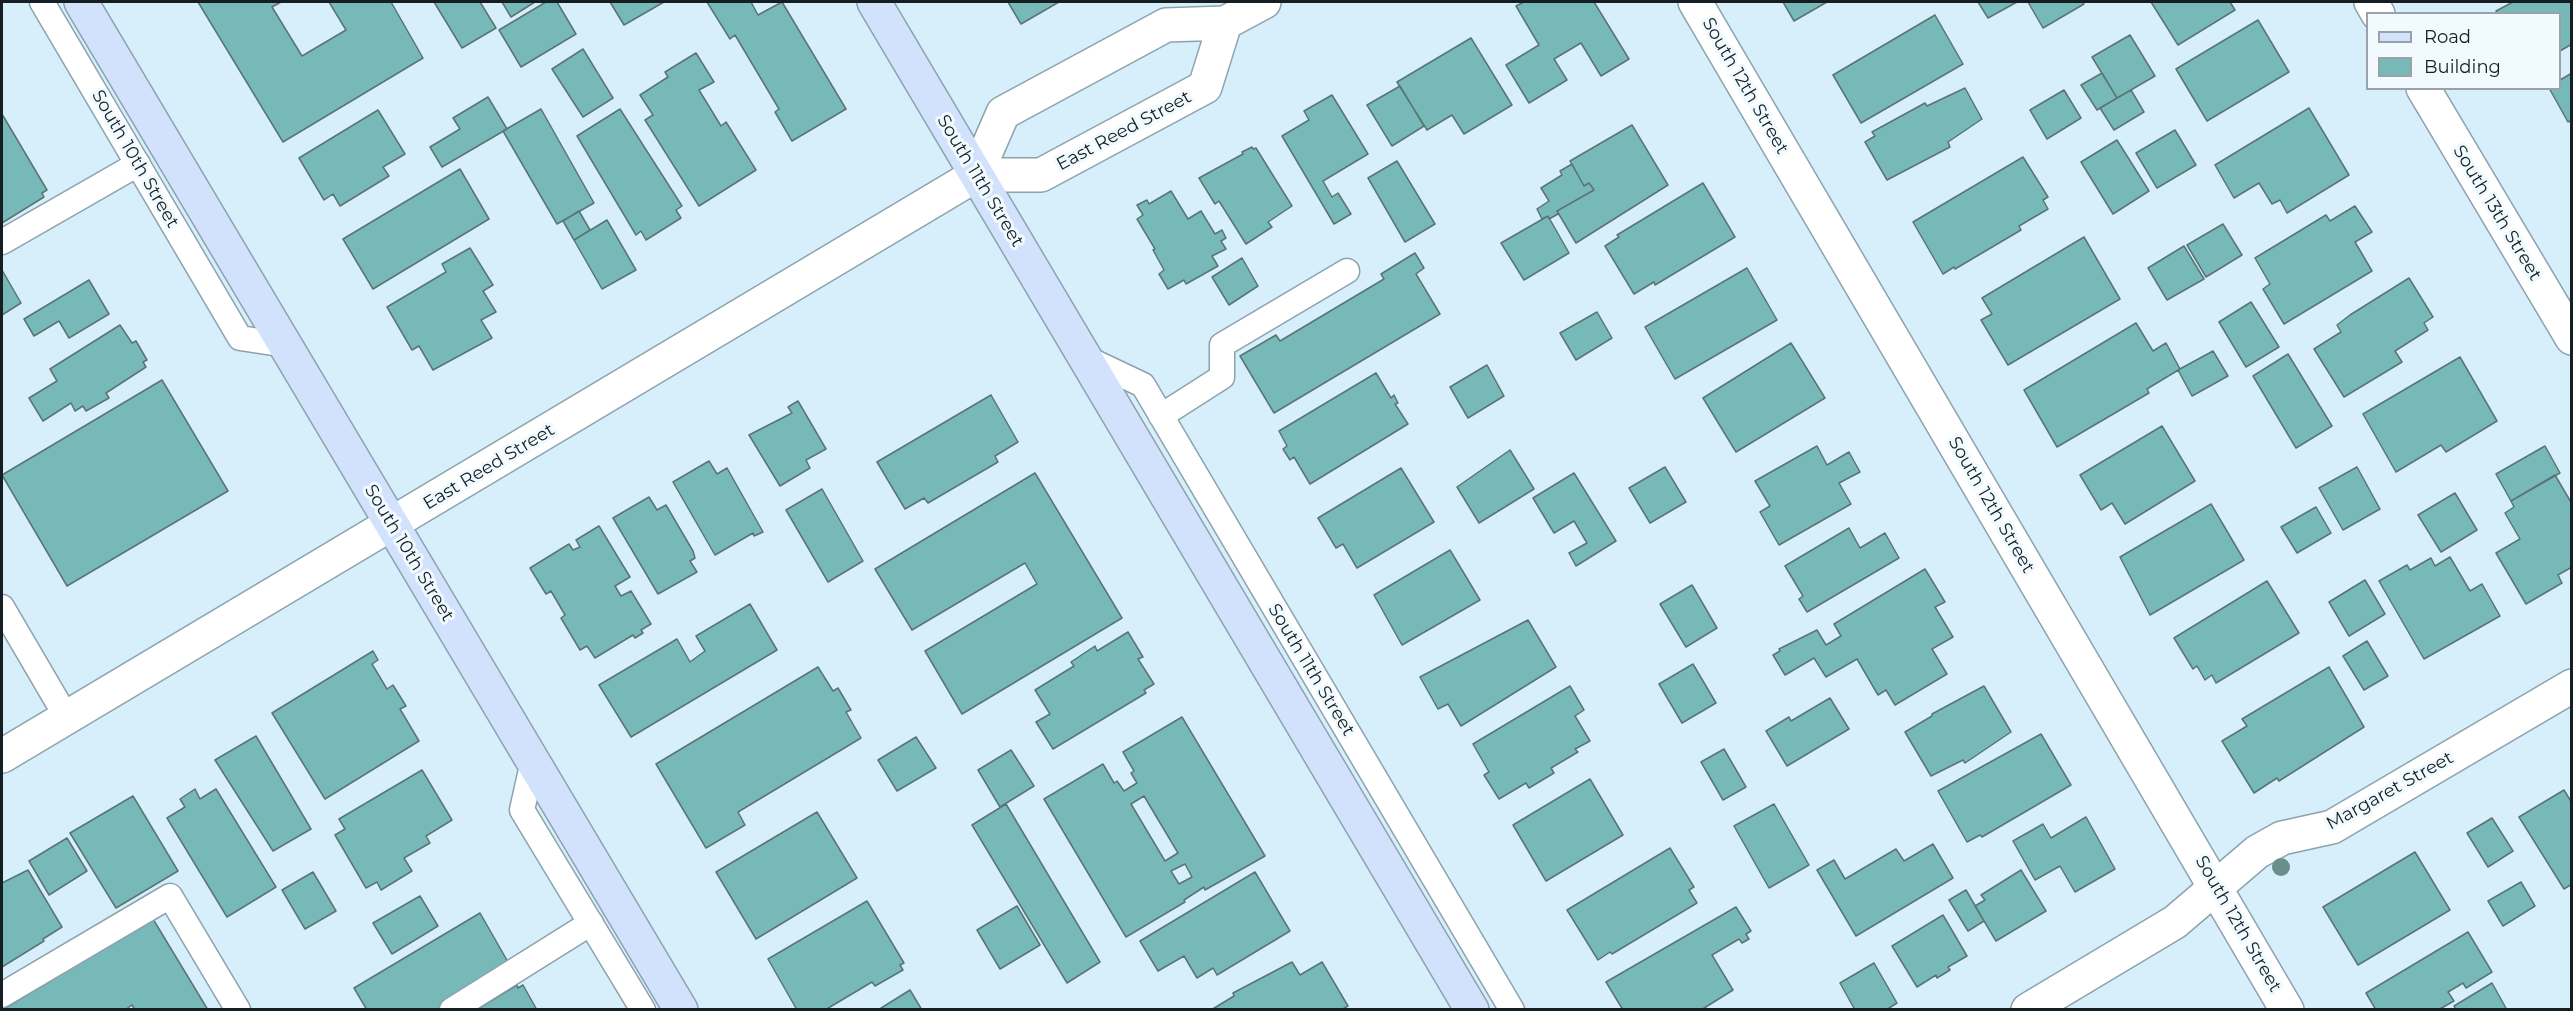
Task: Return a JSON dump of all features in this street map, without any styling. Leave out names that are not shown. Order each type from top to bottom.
[{"type":"main road","name":"South 10th Street","points":[[81,2],[681,1010]]},
{"type":"main road","name":"South 11th Street","points":[[875,2],[1472,1010]]},
{"type":"street","points":[[976,175],[1003,113],[1166,25],[1225,23],[1264,2]]},
{"type":"street","name":"South 12th Street","points":[[1695,2],[2287,1010]]},
{"type":"street","name":"East Reed Street","points":[[2,756],[976,175],[1041,175],[1205,87],[1225,23]]},
{"type":"street","name":"South 13th Street","points":[[2423,90],[2571,338]]},
{"type":"street","name":"Margaret Street","points":[[2028,1010],[2175,922],[2257,852],[2282,838],[2332,828],[2571,686]]},
{"type":"lane","name":"South 10th Street","points":[[42,2],[240,338],[286,345]]},
{"type":"lane","points":[[2,242],[138,164]]},
{"type":"lane","points":[[1161,416],[1222,377],[1222,345],[1347,271]]},
{"type":"lane","name":"South 11th Street","points":[[1086,358],[1143,385],[1512,1010]]},
{"type":"lane","points":[[2,607],[67,718]]},
{"type":"lane","points":[[533,761],[522,810],[643,1010]]},
{"type":"lane","points":[[2,995],[170,896],[238,1010]]},
{"type":"lane","points":[[452,1010],[591,923]]},
{"type":"building","points":[[198,2],[281,2],[272,7],[302,56],[346,30],[329,2],[391,2],[423,58],[283,142]]},
{"type":"building","points":[[434,2],[480,2],[496,28],[462,48]]},
{"type":"building","points":[[502,2],[535,2],[511,17]]},
{"type":"building","points":[[546,2],[557,2],[576,34],[521,67],[499,30]]},
{"type":"building","points":[[610,2],[664,2],[624,25]]},
{"type":"building","points":[[707,2],[751,2],[758,15],[782,2],[846,109],[792,141],[775,112],[779,109],[735,35],[730,39]]},
{"type":"building","points":[[1008,2],[1059,2],[1021,24]]},
{"type":"building","points":[[1524,2],[1594,2],[1629,59],[1601,76],[1581,43],[1554,59],[1567,80],[1529,103],[1506,65],[1539,45],[1516,6]]},
{"type":"building","points":[[1783,2],[1827,2],[1794,21]]},
{"type":"building","points":[[1978,2],[2017,2],[1988,18]]},
{"type":"building","points":[[2028,2],[2082,2],[2084,4],[2043,28]]},
{"type":"building","points":[[2151,2],[2230,2],[2235,10],[2178,45]]},
{"type":"building","points":[[2513,2],[2572,2],[2572,44],[2561,50],[2561,12],[2496,11]]},
{"type":"building","points":[[1935,15],[1963,64],[1861,123],[1833,75]]},
{"type":"building","points":[[2258,20],[2289,72],[2207,121],[2176,69]]},
{"type":"building","points":[[2130,35],[2155,76],[2117,98],[2092,57]]},
{"type":"building","points":[[1471,38],[1512,105],[1464,134],[1452,115],[1427,130],[1397,82]]},
{"type":"building","points":[[583,49],[613,98],[583,117],[552,69]]},
{"type":"building","points":[[696,53],[714,82],[699,90],[721,126],[726,122],[756,170],[699,206],[645,120],[653,115],[640,95],[668,77],[665,72]]},
{"type":"building","points":[[2102,73],[2117,98],[2097,110],[2081,85]]},
{"type":"building","points":[[2572,73],[2572,120],[2568,122],[2550,90],[2561,90],[2561,79]]},
{"type":"building","points":[[1400,86],[1424,126],[1392,146],[1367,105]]},
{"type":"building","points":[[1965,88],[1982,119],[1948,142],[1950,147],[1887,180],[1865,142],[1875,136],[1872,132],[1925,103],[1927,106]]},
{"type":"building","points":[[2064,90],[2081,118],[2047,139],[2030,110]]},
{"type":"building","points":[[2131,90],[2144,112],[2114,130],[2100,108]]},
{"type":"building","points":[[1332,95],[1368,154],[1323,181],[1332,197],[1338,193],[1351,214],[1334,224],[1282,136],[1309,120],[1304,111]]},
{"type":"building","points":[[488,97],[507,129],[442,167],[430,147],[460,129],[453,118]]},
{"type":"building","points":[[2309,108],[2349,175],[2287,213],[2280,200],[2272,204],[2259,183],[2234,198],[2215,165]]},
{"type":"building","points":[[541,109],[594,203],[557,224],[503,131]]},
{"type":"building","points":[[620,109],[682,206],[676,210],[681,218],[646,240],[641,231],[636,235],[577,136]]},
{"type":"building","points":[[378,110],[405,154],[383,167],[389,176],[340,206],[333,194],[324,200],[299,158]]},
{"type":"building","points":[[2,114],[47,190],[42,193],[44,197],[2,223]]},
{"type":"building","points":[[1632,125],[1668,185],[1576,243],[1557,211],[1594,190],[1589,183],[1584,186],[1570,161]]},
{"type":"building","points":[[2175,130],[2196,165],[2157,188],[2136,153]]},
{"type":"building","points":[[2117,140],[2149,191],[2113,214],[2081,162]]},
{"type":"building","points":[[1252,147],[1256,148],[1292,206],[1268,222],[1272,227],[1246,244],[1219,201],[1215,204],[1199,178]]},
{"type":"building","points":[[2023,157],[2048,197],[2043,200],[2048,209],[2019,226],[2021,230],[1943,274],[1913,222]]},
{"type":"building","points":[[1397,161],[1435,224],[1405,242],[1368,178]]},
{"type":"building","points":[[1572,164],[1584,186],[1589,183],[1594,190],[1557,211],[1558,214],[1549,219],[1548,216],[1542,219],[1537,209],[1549,201],[1541,188],[1562,175],[1560,171]]},
{"type":"building","points":[[460,169],[489,219],[373,289],[343,239]]},
{"type":"building","points":[[1703,183],[1735,237],[1655,285],[1654,282],[1634,294],[1605,246],[1619,237],[1617,235]]},
{"type":"building","points":[[1171,191],[1188,219],[1201,211],[1215,234],[1222,230],[1226,238],[1221,241],[1226,249],[1212,256],[1218,266],[1186,284],[1184,280],[1168,289],[1159,274],[1164,270],[1153,250],[1155,249],[1137,219],[1143,215],[1137,205],[1147,200],[1149,204]]},
{"type":"building","points":[[2355,206],[2372,232],[2355,242],[2372,271],[2284,324],[2263,289],[2270,284],[2255,258],[2326,215],[2330,221]]},
{"type":"building","points":[[579,211],[590,230],[574,240],[563,221]]},
{"type":"building","points":[[1548,216],[1569,253],[1524,280],[1501,243]]},
{"type":"building","points":[[607,220],[636,270],[602,289],[574,240]]},
{"type":"building","points":[[2223,224],[2242,255],[2206,277],[2187,245]]},
{"type":"building","points":[[2084,237],[2120,299],[2008,365],[1981,320],[1992,314],[1982,298]]},
{"type":"building","points":[[2184,246],[2204,279],[2167,300],[2148,268]]},
{"type":"building","points":[[470,248],[493,285],[483,291],[496,312],[481,320],[492,338],[433,370],[419,346],[412,350],[387,307],[446,272],[442,264]]},
{"type":"building","points":[[1415,253],[1424,268],[1416,274],[1440,314],[1274,413],[1240,356],[1276,335],[1280,341],[1384,279],[1381,274]]},
{"type":"building","points":[[1242,258],[1258,286],[1229,305],[1212,277]]},
{"type":"building","points":[[1747,268],[1777,320],[1675,379],[1645,327]]},
{"type":"building","points":[[2,270],[21,303],[2,315]]},
{"type":"building","points":[[2409,278],[2433,317],[2424,323],[2428,330],[2395,351],[2402,362],[2344,397],[2314,349],[2341,332],[2337,325],[2350,315]]},
{"type":"building","points":[[89,280],[109,314],[69,338],[59,321],[34,336],[24,319]]},
{"type":"building","points":[[2251,302],[2279,347],[2246,367],[2219,322]]},
{"type":"building","points":[[1597,312],[1612,338],[1576,360],[1560,333]]},
{"type":"building","points":[[2136,323],[2153,351],[2166,343],[2180,369],[2147,389],[2149,393],[2057,447],[2024,390]]},
{"type":"building","points":[[120,325],[132,343],[136,341],[147,360],[143,362],[146,367],[106,393],[109,398],[86,411],[83,406],[75,411],[71,403],[43,421],[29,398],[57,381],[50,369]]},
{"type":"building","points":[[1791,343],[1825,398],[1736,452],[1703,398]]},
{"type":"building","points":[[2213,351],[2228,376],[2192,396],[2178,370]]},
{"type":"building","points":[[2288,354],[2332,426],[2296,448],[2253,376]]},
{"type":"building","points":[[2460,357],[2497,421],[2446,452],[2441,445],[2396,472],[2363,414]]},
{"type":"building","points":[[1487,365],[1504,396],[1468,418],[1450,387]]},
{"type":"building","points":[[1376,373],[1391,398],[1394,395],[1398,403],[1395,404],[1408,424],[1310,484],[1294,457],[1290,460],[1283,449],[1287,446],[1279,431]]},
{"type":"building","points":[[162,380],[228,491],[67,586],[2,475]]},
{"type":"building","points":[[991,395],[1018,442],[995,456],[998,462],[928,503],[924,498],[905,509],[877,462]]},
{"type":"building","points":[[798,401],[826,449],[806,460],[810,468],[780,486],[749,435],[792,413],[788,407]]},
{"type":"building","points":[[2162,426],[2195,481],[2125,524],[2112,503],[2101,510],[2080,475]]},
{"type":"building","points":[[1817,446],[1827,465],[1849,452],[1860,472],[1839,483],[1851,504],[1779,545],[1760,512],[1770,506],[1755,481]]},
{"type":"building","points":[[2545,446],[2560,473],[2511,501],[2496,474]]},
{"type":"building","points":[[1510,450],[1534,489],[1479,523],[1457,487]]},
{"type":"building","points":[[709,461],[717,474],[727,468],[763,532],[754,536],[753,533],[715,555],[673,482]]},
{"type":"building","points":[[1665,467],[1686,502],[1650,523],[1629,488]]},
{"type":"building","points":[[2357,467],[2380,509],[2343,530],[2319,488]]},
{"type":"building","points":[[1401,468],[1434,522],[1357,568],[1343,544],[1336,548],[1318,518]]},
{"type":"building","points":[[1035,473],[1122,618],[962,714],[925,651],[1037,584],[1025,563],[912,630],[875,569]]},
{"type":"building","points":[[1574,473],[1616,541],[1576,566],[1569,553],[1587,543],[1574,521],[1554,533],[1533,498]]},
{"type":"building","points":[[2555,475],[2572,504],[2572,567],[2558,575],[2562,583],[2526,604],[2496,553],[2520,539],[2505,513],[2514,507],[2511,501]]},
{"type":"building","points":[[822,489],[863,561],[828,582],[786,510]]},
{"type":"building","points":[[2455,493],[2477,530],[2441,552],[2418,515]]},
{"type":"building","points":[[649,497],[657,510],[666,505],[693,551],[695,558],[690,561],[697,572],[658,594],[613,518]]},
{"type":"building","points":[[2211,504],[2244,560],[2150,615],[2120,557]]},
{"type":"building","points":[[2316,507],[2331,533],[2297,553],[2281,527]]},
{"type":"building","points":[[599,526],[630,577],[615,586],[621,596],[631,591],[651,624],[641,630],[643,633],[635,638],[633,635],[595,658],[587,646],[580,650],[561,618],[565,615],[551,591],[546,594],[530,568],[569,544],[573,550],[580,547],[576,540]]},
{"type":"building","points":[[1849,528],[1860,548],[1885,533],[1899,558],[1807,612],[1799,599],[1803,596],[1785,566]]},
{"type":"building","points":[[1450,550],[1480,600],[1402,645],[1374,595]]},
{"type":"building","points":[[2450,557],[2470,591],[2482,584],[2500,616],[2424,659],[2379,581],[2407,565],[2410,570],[2431,558],[2435,566]]},
{"type":"building","points":[[1925,569],[1945,602],[1935,607],[1953,637],[1932,649],[1947,674],[1895,705],[1886,690],[1878,695],[1857,659],[1826,677],[1814,658],[1785,675],[1773,655],[1780,651],[1779,649],[1817,630],[1826,645],[1841,636],[1834,624]]},
{"type":"building","points":[[2365,580],[2385,614],[2349,636],[2329,602]]},
{"type":"building","points":[[2267,581],[2299,633],[2216,683],[2212,675],[2205,680],[2197,666],[2193,669],[2174,638]]},
{"type":"building","points":[[1692,585],[1717,628],[1686,647],[1660,604]]},
{"type":"building","points":[[750,604],[777,650],[631,737],[599,685],[677,639],[690,662],[705,651],[696,636]]},
{"type":"building","points":[[1528,620],[1556,667],[1461,726],[1448,704],[1438,709],[1420,677]]},
{"type":"building","points":[[1128,632],[1143,657],[1138,659],[1154,684],[1144,690],[1146,693],[1053,749],[1036,722],[1050,714],[1035,690],[1074,666],[1071,662],[1095,646],[1097,651]]},
{"type":"building","points":[[2367,641],[2388,676],[2364,690],[2343,656]]},
{"type":"building","points":[[373,651],[378,660],[372,664],[387,689],[393,685],[406,706],[400,709],[419,741],[325,799],[272,713]]},
{"type":"building","points":[[1693,664],[1716,703],[1682,723],[1659,684]]},
{"type":"building","points":[[818,667],[833,691],[838,688],[851,710],[846,712],[861,738],[738,812],[745,825],[706,848],[656,764]]},
{"type":"building","points":[[2329,667],[2364,727],[2279,781],[2277,778],[2254,793],[2222,741],[2247,726],[2242,719]]},
{"type":"building","points":[[1570,686],[1584,710],[1575,716],[1590,741],[1575,749],[1578,752],[1551,768],[1554,773],[1529,788],[1526,783],[1499,799],[1484,775],[1489,772],[1473,744]]},
{"type":"building","points":[[1984,686],[2011,732],[1965,763],[1963,760],[1931,776],[1905,732],[1932,714]]},
{"type":"building","points":[[1830,698],[1849,729],[1787,766],[1766,731],[1789,717],[1791,721]]},
{"type":"building","points":[[1182,717],[1265,856],[1205,890],[1204,887],[1184,900],[1185,902],[1126,937],[1044,799],[1103,764],[1114,783],[1117,781],[1124,791],[1137,783],[1131,773],[1134,771],[1123,752]],"holes":[[[1144,796],[1178,853],[1165,861],[1131,804]],[[1185,864],[1192,877],[1179,884],[1171,871]]]},
{"type":"building","points":[[2041,734],[2071,785],[1982,837],[1980,835],[1967,842],[1938,791]]},
{"type":"building","points":[[256,736],[311,829],[273,851],[215,760]]},
{"type":"building","points":[[916,737],[936,768],[897,791],[878,760]]},
{"type":"building","points":[[1724,749],[1746,787],[1723,800],[1701,762]]},
{"type":"building","points":[[1011,750],[1034,786],[1000,807],[978,770]]},
{"type":"building","points":[[422,770],[452,820],[426,836],[430,843],[404,858],[412,871],[381,890],[377,882],[366,888],[335,835],[345,829],[339,819]]},
{"type":"building","points":[[1590,779],[1623,835],[1546,881],[1513,825]]},
{"type":"building","points":[[195,789],[200,799],[216,789],[276,887],[227,917],[167,818],[185,807],[180,799]]},
{"type":"building","points":[[2564,790],[2572,803],[2572,884],[2564,889],[2519,817]]},
{"type":"building","points":[[133,796],[178,871],[116,908],[70,833]]},
{"type":"building","points":[[1006,804],[1100,962],[1067,983],[972,825]]},
{"type":"building","points":[[1774,804],[1809,865],[1769,888],[1734,826]]},
{"type":"building","points":[[817,812],[857,878],[756,939],[716,872]]},
{"type":"building","points":[[2086,817],[2115,869],[2075,892],[2060,866],[2035,880],[2013,841],[2043,824],[2051,838]]},
{"type":"building","points":[[2492,818],[2513,851],[2488,867],[2467,833]]},
{"type":"building","points":[[67,838],[87,871],[49,895],[29,861]]},
{"type":"building","points":[[1933,844],[1953,878],[1856,936],[1817,870],[1834,860],[1845,879],[1896,849],[1904,861]]},
{"type":"building","points":[[1670,848],[1694,887],[1689,890],[1697,903],[1598,960],[1567,910]]},
{"type":"building","points":[[2415,852],[2450,910],[2358,965],[2323,907]]},
{"type":"building","points":[[28,870],[62,927],[2,967],[2,883]]},
{"type":"building","points":[[2021,870],[2046,911],[1996,941],[1975,906],[1985,900],[1981,895]]},
{"type":"building","points":[[313,872],[336,911],[305,929],[282,890]]},
{"type":"building","points":[[1255,872],[1290,931],[1217,975],[1213,968],[1197,978],[1184,956],[1158,971],[1140,941]]},
{"type":"building","points":[[2521,882],[2535,906],[2503,926],[2488,901]]},
{"type":"building","points":[[1966,890],[1984,921],[1968,931],[1949,900]]},
{"type":"building","points":[[420,896],[438,926],[392,954],[373,923]]},
{"type":"building","points":[[867,901],[904,963],[900,965],[903,970],[875,986],[872,982],[825,1010],[797,1010],[768,959]]},
{"type":"building","points":[[1017,906],[1040,945],[1000,969],[977,930]]},
{"type":"building","points":[[1736,907],[1751,931],[1746,934],[1749,939],[1742,943],[1739,939],[1712,955],[1733,990],[1701,1010],[1623,1010],[1606,982]]},
{"type":"building","points":[[480,913],[508,962],[507,969],[438,1010],[367,1010],[354,988]]},
{"type":"building","points":[[1943,915],[1967,956],[1948,967],[1950,970],[1937,978],[1936,975],[1917,987],[1892,946]]},
{"type":"building","points":[[153,919],[208,1010],[135,1010],[132,1005],[125,1010],[2,1010]]},
{"type":"building","points":[[2468,932],[2492,972],[2466,988],[2463,983],[2448,992],[2454,1001],[2438,1010],[2376,1010],[2366,993]]},
{"type":"building","points":[[1292,962],[1300,975],[1322,962],[1348,1006],[1341,1010],[1211,1010],[1234,996],[1233,993]]},
{"type":"building","points":[[1874,963],[1897,1003],[1886,1010],[1855,1010],[1840,983]]},
{"type":"building","points":[[2492,983],[2507,1010],[2456,1010],[2454,1006]]},
{"type":"building","points":[[517,985],[518,988],[523,985],[537,1010],[476,1010]]},
{"type":"building","points":[[910,990],[922,1010],[878,1010]]}]
